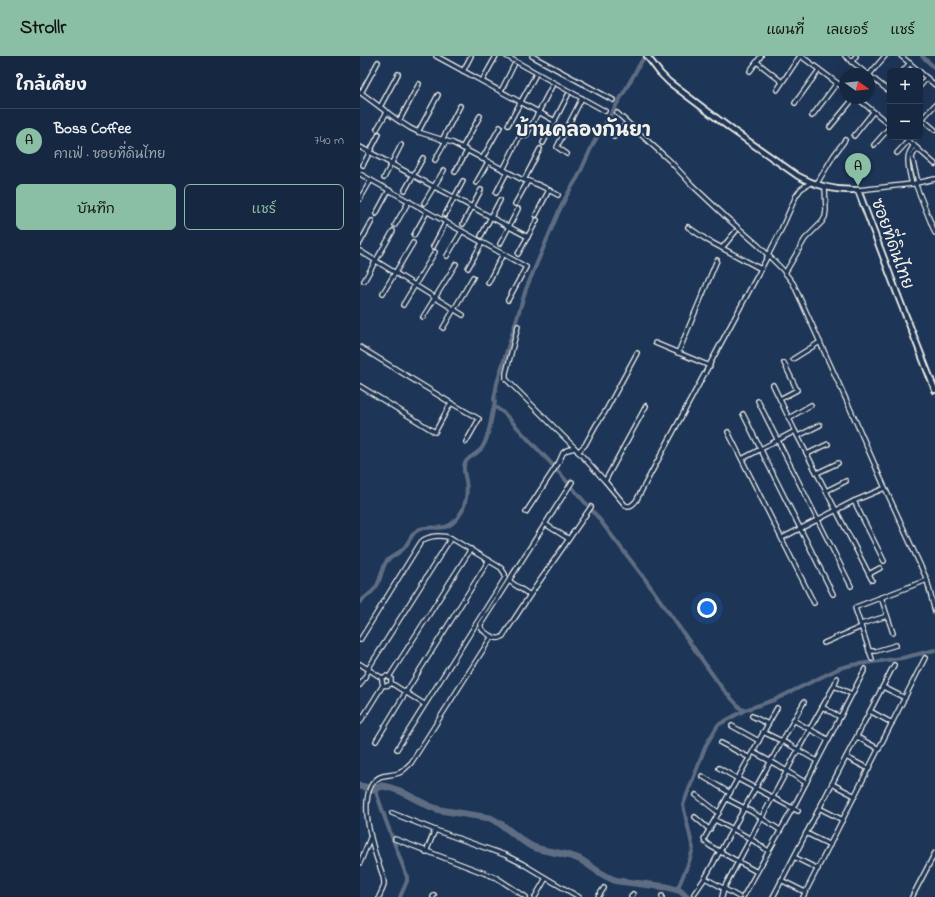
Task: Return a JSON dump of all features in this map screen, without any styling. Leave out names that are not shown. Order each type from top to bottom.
[{"type":"street","points":[[436,56],[444,58],[463,71],[555,121]]},
{"type":"street","points":[[463,71],[471,56]]},
{"type":"street","points":[[482,81],[496,56]]},
{"type":"street","points":[[506,56],[605,111]]},
{"type":"street","points":[[532,56],[613,100]]},
{"type":"street","points":[[750,71],[761,56]]},
{"type":"street","points":[[777,90],[801,56],[820,70],[837,83],[812,116]]},
{"type":"street","points":[[845,56],[859,68]]},
{"type":"street","points":[[852,62],[856,56]]},
{"type":"street","points":[[874,68],[885,56]]},
{"type":"street","points":[[901,56],[916,68]]},
{"type":"street","name":"ซอยที่ดินไทย","points":[[647,57],[669,82],[731,129],[798,176],[816,185],[845,190],[858,190],[935,390]]},
{"type":"street","points":[[378,62],[361,93],[386,112],[418,132],[462,148],[507,172],[542,186],[558,196]]},
{"type":"street","points":[[756,62],[782,82]]},
{"type":"street","points":[[906,68],[910,63]]},
{"type":"street","points":[[501,91],[514,65]]},
{"type":"street","points":[[795,103],[820,70]]},
{"type":"street","points":[[380,107],[398,74]]},
{"type":"street","points":[[923,74],[935,84]]},
{"type":"street","points":[[508,125],[535,76]]},
{"type":"street","points":[[923,83],[927,78]]},
{"type":"street","points":[[875,81],[887,90]]},
{"type":"street","points":[[400,121],[419,84]]},
{"type":"street","points":[[526,136],[552,86]]},
{"type":"street","points":[[418,132],[438,95]]},
{"type":"street","points":[[543,143],[568,95]]},
{"type":"street","points":[[567,154],[557,147],[582,98]]},
{"type":"street","points":[[830,127],[850,104]]},
{"type":"street","points":[[863,104],[887,124]]},
{"type":"street","points":[[923,116],[935,105]]},
{"type":"street","points":[[435,160],[460,106]]},
{"type":"street","points":[[377,129],[386,112]]},
{"type":"street","points":[[854,136],[873,112]]},
{"type":"street","points":[[617,113],[670,161],[692,185],[768,256],[793,283],[927,580],[935,612]]},
{"type":"street","points":[[462,148],[480,116]]},
{"type":"street","points":[[923,120],[935,130]]},
{"type":"street","points":[[614,138],[627,123]]},
{"type":"street","points":[[482,159],[500,128]]},
{"type":"street","points":[[874,145],[887,130]]},
{"type":"street","points":[[362,165],[379,134]]},
{"type":"street","points":[[503,170],[519,138]]},
{"type":"street","points":[[816,185],[845,140]]},
{"type":"street","points":[[897,153],[908,141],[935,164]]},
{"type":"street","points":[[384,178],[401,145]]},
{"type":"street","points":[[360,147],[528,238]]},
{"type":"street","points":[[915,147],[912,158],[915,183]]},
{"type":"street","points":[[915,147],[909,154],[908,164],[935,233]]},
{"type":"street","points":[[515,204],[540,149]]},
{"type":"street","points":[[455,172],[468,151]]},
{"type":"street","points":[[405,190],[423,158]]},
{"type":"street","points":[[476,183],[488,162]]},
{"type":"street","points":[[908,164],[913,164]]},
{"type":"street","points":[[424,203],[444,170]]},
{"type":"street","points":[[496,193],[507,172]]},
{"type":"street","points":[[360,174],[526,267],[508,300]]},
{"type":"street","points":[[858,190],[935,179]]},
{"type":"street","points":[[360,198],[371,180]]},
{"type":"street","points":[[445,215],[463,181]]},
{"type":"street","points":[[518,326],[506,373],[506,379],[575,448],[625,505],[629,506],[633,504],[710,366],[768,256],[796,196],[801,189],[810,183]]},
{"type":"street","points":[[785,273],[805,239],[825,217],[825,187]]},
{"type":"street","points":[[376,214],[389,190]]},
{"type":"street","points":[[463,224],[481,190]]},
{"type":"street","points":[[536,215],[549,190]]},
{"type":"street","points":[[481,236],[500,200]]},
{"type":"street","points":[[395,225],[409,201]]},
{"type":"street","points":[[500,244],[518,209]]},
{"type":"street","points":[[414,235],[427,212]]},
{"type":"street","points":[[518,254],[537,220]]},
{"type":"street","points":[[360,243],[372,221]]},
{"type":"street","points":[[433,247],[446,222]]},
{"type":"street","points":[[688,227],[707,240],[761,269]]},
{"type":"street","points":[[447,256],[462,230]]},
{"type":"street","points":[[364,281],[393,231]]},
{"type":"street","points":[[722,248],[736,231]]},
{"type":"street","points":[[468,268],[482,242]]},
{"type":"street","points":[[383,293],[413,243]]},
{"type":"street","points":[[360,251],[463,315]]},
{"type":"street","points":[[403,305],[435,252]]},
{"type":"street","points":[[488,283],[503,254]]},
{"type":"street","points":[[678,353],[717,260]]},
{"type":"street","points":[[423,317],[456,264]]},
{"type":"street","points":[[443,328],[473,277]]},
{"type":"street","points":[[793,359],[820,342]]},
{"type":"street","points":[[655,343],[710,366]]},
{"type":"street","points":[[360,347],[451,403],[480,419],[466,442]]},
{"type":"street","points":[[578,452],[585,445],[605,412],[637,353]]},
{"type":"street","points":[[780,399],[797,390],[784,363]]},
{"type":"street","points":[[773,385],[795,431],[872,580]]},
{"type":"street","points":[[360,386],[435,432],[451,403]]},
{"type":"street","points":[[758,401],[851,586]]},
{"type":"street","points":[[789,418],[811,405]]},
{"type":"street","points":[[605,481],[646,406]]},
{"type":"street","points":[[743,414],[833,594]]},
{"type":"street","points":[[798,436],[820,425]]},
{"type":"street","points":[[742,459],[795,431]]},
{"type":"street","points":[[728,432],[814,603]]},
{"type":"street","points":[[807,454],[828,444]]},
{"type":"street","points":[[526,512],[559,462],[563,453],[567,450],[575,448]]},
{"type":"street","points":[[817,473],[838,463]]},
{"type":"street","points":[[826,491],[846,481]]},
{"type":"street","points":[[572,482],[481,624],[481,628],[483,630],[492,636],[500,638],[503,636],[591,507]]},
{"type":"street","points":[[782,538],[854,501],[885,488]]},
{"type":"street","points":[[854,501],[884,560]]},
{"type":"street","points":[[545,524],[569,539]]},
{"type":"street","points":[[360,640],[424,539],[436,536],[446,536],[451,538],[489,560],[501,568],[505,574],[505,578],[424,704],[397,749]]},
{"type":"street","points":[[360,685],[451,538]]},
{"type":"street","points":[[389,677],[471,549]]},
{"type":"street","points":[[376,741],[489,560]]},
{"type":"street","points":[[869,574],[880,568]]},
{"type":"street","points":[[872,659],[855,608],[927,580]]},
{"type":"street","points":[[509,581],[530,595]]},
{"type":"street","points":[[881,597],[893,634]]},
{"type":"street","points":[[824,643],[887,616]]},
{"type":"street","points":[[379,897],[384,882],[370,838],[366,817],[368,791],[378,778],[399,773],[411,763],[492,636]]},
{"type":"street","points":[[870,651],[876,651],[896,645]]},
{"type":"street","points":[[803,897],[925,658]]},
{"type":"street","points":[[360,664],[382,678],[386,676],[389,677]]},
{"type":"street","points":[[773,897],[894,665]]},
{"type":"street","points":[[743,897],[793,808],[865,669]]},
{"type":"street","points":[[389,677],[392,680],[391,683],[424,704]]},
{"type":"street","points":[[360,722],[383,685],[382,678]]},
{"type":"street","points":[[722,897],[724,888],[837,678]]},
{"type":"street","points":[[383,685],[386,686],[391,683]]},
{"type":"street","points":[[834,686],[852,694]]},
{"type":"street","points":[[883,687],[905,698]]},
{"type":"street","points":[[694,894],[705,878],[804,702]]},
{"type":"street","points":[[822,707],[840,717]]},
{"type":"street","points":[[757,872],[710,846],[704,839],[763,732],[778,708]]},
{"type":"street","points":[[870,711],[892,723]]},
{"type":"street","points":[[752,716],[768,724]]},
{"type":"street","points":[[793,720],[829,740]]},
{"type":"street","points":[[732,726],[759,741]]},
{"type":"street","points":[[763,732],[817,761]]},
{"type":"street","points":[[856,738],[879,749]]},
{"type":"street","points":[[721,743],[750,758]]},
{"type":"street","points":[[753,752],[806,783]]},
{"type":"street","points":[[846,757],[869,769]]},
{"type":"street","points":[[719,768],[798,811]]},
{"type":"street","points":[[702,776],[730,793]]},
{"type":"street","points":[[832,784],[855,796]]},
{"type":"street","points":[[696,795],[719,813]]},
{"type":"street","points":[[727,799],[780,830]]},
{"type":"street","points":[[819,808],[843,820]]},
{"type":"street","points":[[392,813],[506,855],[579,897]]},
{"type":"street","points":[[695,817],[710,830]]},
{"type":"street","points":[[715,820],[759,843],[768,851]]},
{"type":"street","points":[[426,852],[435,830]]},
{"type":"street","points":[[806,833],[830,845]]},
{"type":"street","points":[[360,863],[370,838]]},
{"type":"street","points":[[395,839],[496,878],[526,897]]},
{"type":"street","points":[[912,897],[935,853]]},
{"type":"street","points":[[794,857],[818,869]]},
{"type":"street","points":[[534,897],[546,878]]},
{"type":"street","points":[[705,878],[739,897]]},
{"type":"street","points":[[782,880],[805,892]]},
{"type":"street","points":[[598,897],[604,888]]},
{"type":"waterway","points":[[360,602],[376,587],[386,562],[403,549],[415,532],[426,528],[441,528],[447,526],[455,521],[459,516],[467,494],[464,465],[468,459],[481,449],[486,440],[495,402],[494,399],[497,383],[526,289],[559,211],[578,177],[593,144],[646,56]]},
{"type":"waterway","points":[[922,56],[935,68]]},
{"type":"waterway","points":[[494,406],[505,414],[550,462],[596,515],[645,579],[722,688],[741,709],[745,710],[774,700],[840,668],[902,658],[935,650]]},
{"type":"waterway","points":[[677,890],[693,849],[683,805],[706,745],[718,725],[745,710]]},
{"type":"waterway","points":[[360,786],[375,789],[382,786],[388,787],[440,810],[490,818],[533,847],[575,857],[618,881],[667,887],[681,891],[687,897]]},
{"type":"waterway","points":[[375,789],[407,877],[407,881],[400,897]]},
{"type":"place","name":"Boss Coffee","points":[[858,186]]},
{"type":"district","name":"บ้านคลองกันยา","points":[[583,131]]}]
